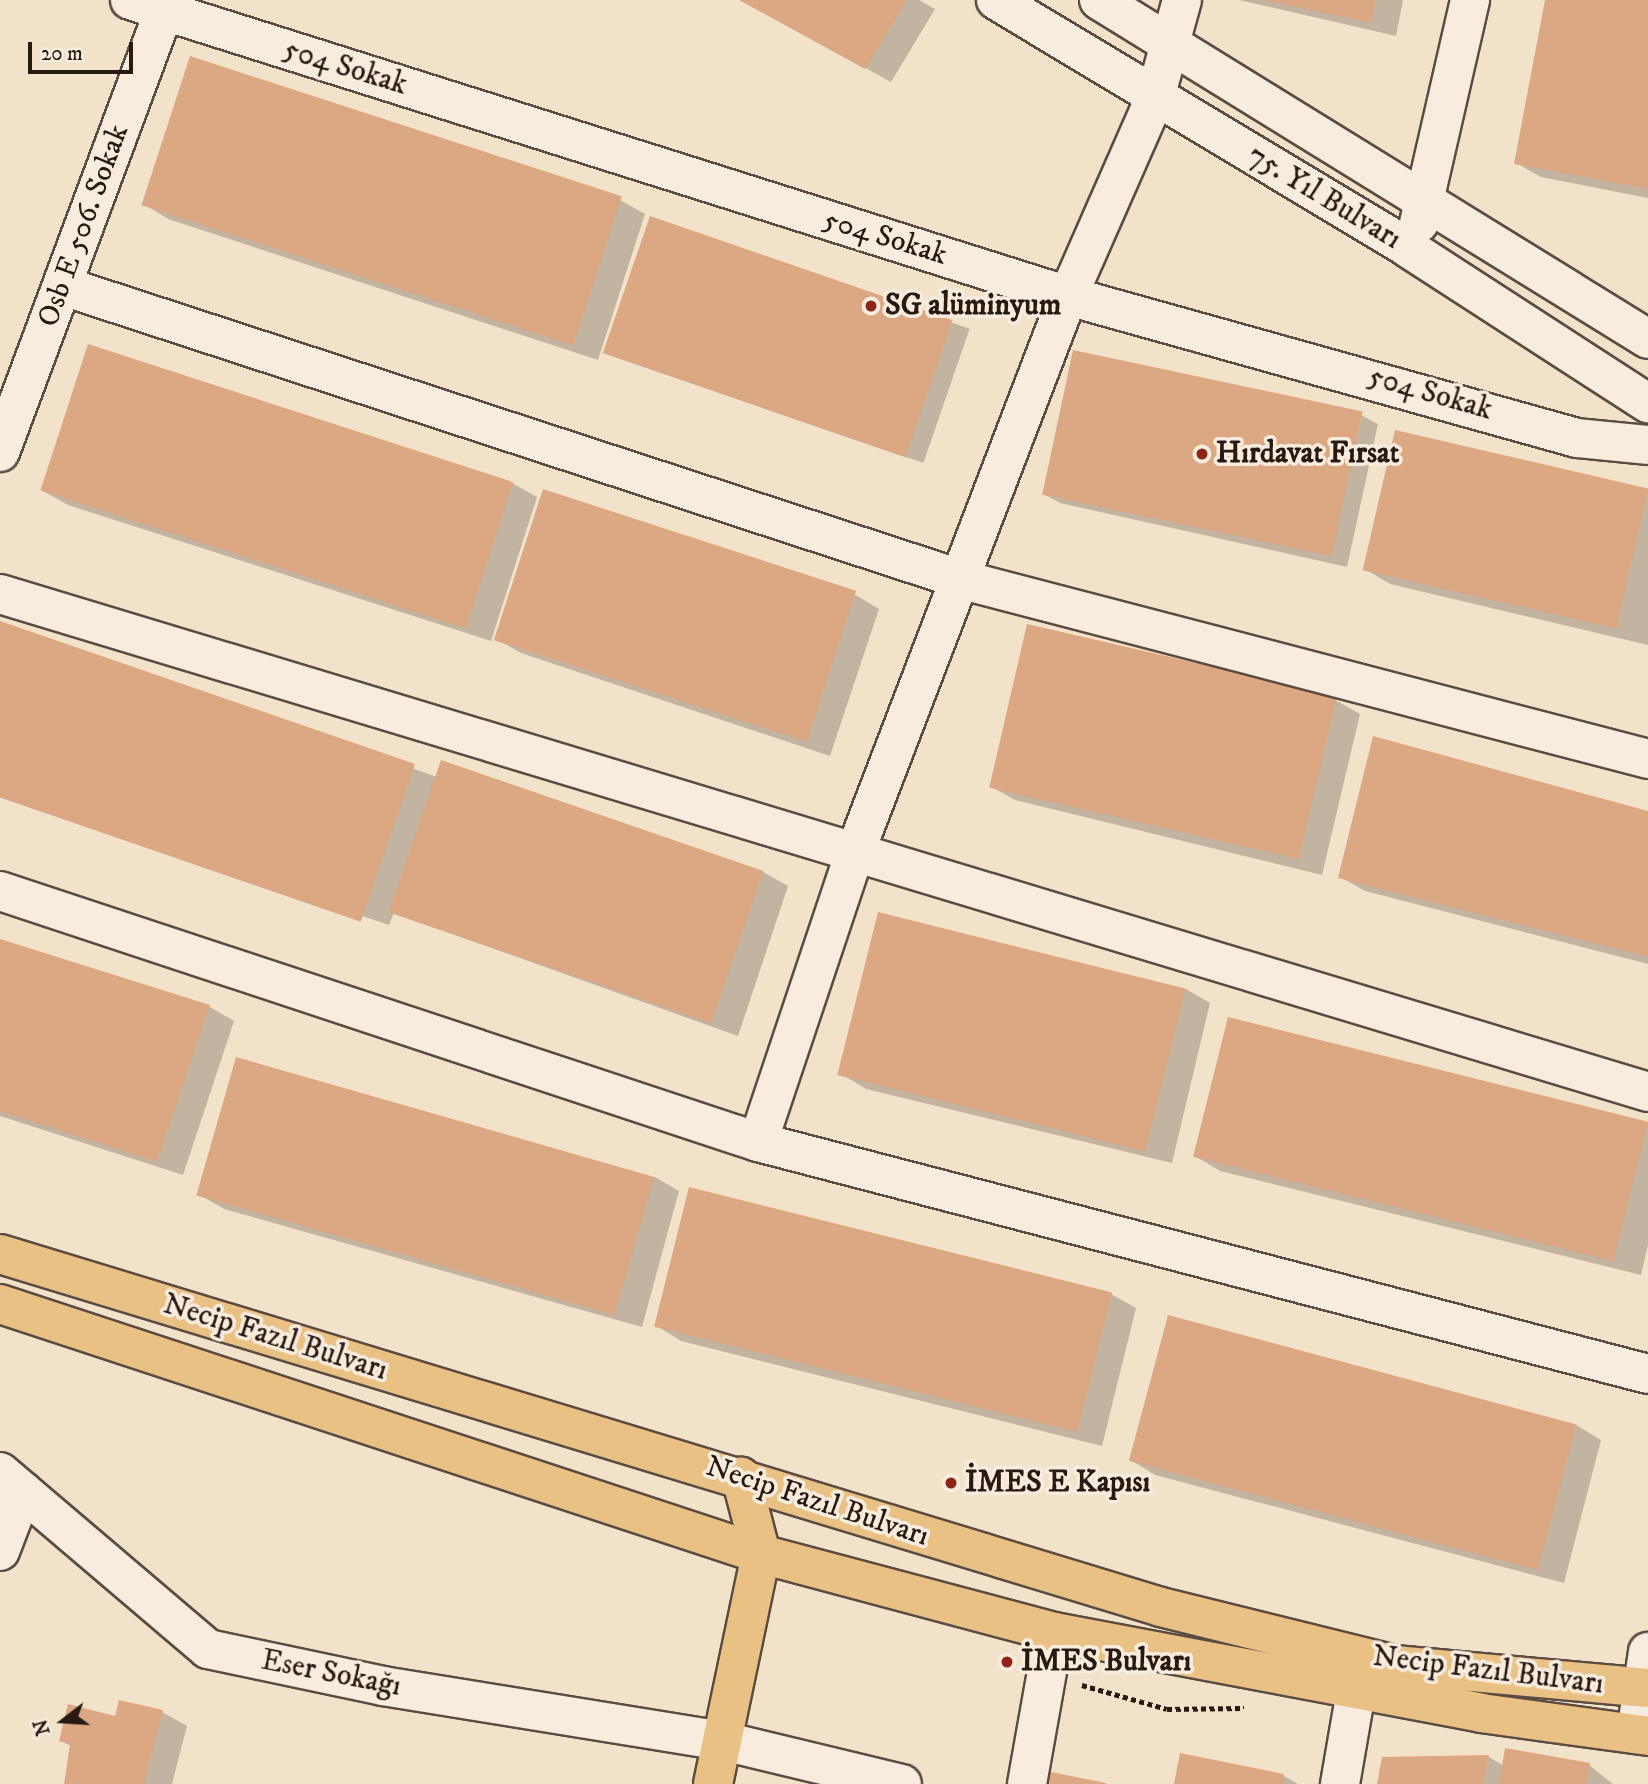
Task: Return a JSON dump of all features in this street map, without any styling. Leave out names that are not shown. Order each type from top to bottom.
[{"type":"main road","name":"Necip Fazıl Bulvarı","points":[[0,1254],[741,1477],[1161,1607],[1395,1665],[1646,1676]]},
{"type":"main road","name":"Necip Fazıl Bulvarı","points":[[0,1304],[761,1554],[1054,1632],[1356,1691],[1642,1735]]},
{"type":"main road","points":[[713,1784],[761,1554],[741,1477]]},
{"type":"street","name":"75. Yıl Bulvarı","points":[[996,0],[1154,98],[1408,248],[1648,403]]},
{"type":"street","name":"75. Yıl Bulvarı","points":[[1098,0],[1648,339]]},
{"type":"street","points":[[758,1142],[853,855],[963,579],[1068,296],[1154,98],[1173,46],[1182,0]]},
{"type":"street","points":[[1408,248],[1428,201],[1470,0]]},
{"type":"street","name":"Osb E 506. Sokak","points":[[0,452],[63,286],[154,4]]},
{"type":"street","name":"504 Sokak","points":[[154,4],[1068,296],[1577,438],[1648,445]]},
{"type":"street","points":[[63,286],[963,579],[1648,759]]},
{"type":"street","points":[[0,594],[853,855],[1648,1092]]},
{"type":"street","points":[[0,891],[758,1142],[1648,1374]]},
{"type":"street","points":[[1,1547],[11,1482]]},
{"type":"street","name":"Eser Sokağı","points":[[11,1482],[208,1649],[383,1686],[723,1741],[902,1784]]},
{"type":"street","points":[[1027,1784],[1054,1632]]},
{"type":"street","points":[[1642,1735],[1646,1676]]},
{"type":"street","points":[[1340,1784],[1356,1691]]},
{"type":"path","points":[[1046,1675],[1167,1709],[1259,1708]]},
{"type":"building","points":[[739,0],[907,0],[865,69]]},
{"type":"building","points":[[1263,0],[1376,0],[1371,23]]},
{"type":"building","points":[[1545,0],[1648,0],[1648,189],[1514,164]]},
{"type":"building","points":[[190,56],[622,196],[573,346],[141,205]]},
{"type":"building","points":[[650,216],[953,320],[905,457],[603,353]]},
{"type":"building","points":[[88,344],[513,482],[466,629],[40,490]]},
{"type":"building","name":"Hırdavat Fırsat","points":[[1073,350],[1363,412],[1332,556],[1042,495]]},
{"type":"building","points":[[1395,430],[1648,488],[1616,629],[1363,570]]},
{"type":"building","points":[[543,489],[856,591],[807,742],[494,640]]},
{"type":"building","points":[[0,621],[415,764],[361,922],[0,798]]},
{"type":"building","points":[[1027,624],[1337,696],[1299,859],[989,788]]},
{"type":"building","points":[[1373,736],[1648,811],[1648,957],[1338,878]]},
{"type":"building","points":[[441,760],[763,871],[711,1023],[389,912]]},
{"type":"building","points":[[878,912],[1186,989],[1145,1152],[837,1075]]},
{"type":"building","points":[[0,939],[210,1005],[157,1162],[0,1111]]},
{"type":"building","points":[[1228,1017],[1648,1122],[1613,1261],[1193,1157]]},
{"type":"building","points":[[236,1057],[654,1177],[614,1315],[196,1195]]},
{"type":"building","points":[[689,1187],[1112,1292],[1077,1432],[654,1327]]},
{"type":"building","points":[[1168,1315],[1577,1424],[1538,1570],[1129,1461]]},
{"type":"building","points":[[119,1700],[163,1710],[144,1784],[64,1784],[70,1744],[59,1741],[68,1704],[115,1716]]},
{"type":"building","points":[[1505,1748],[1590,1763],[1586,1784],[1499,1784]]},
{"type":"building","points":[[1180,1753],[1284,1774],[1282,1784],[1174,1784]]},
{"type":"building","points":[[1489,1755],[1483,1784],[1377,1784],[1382,1757]]},
{"type":"building","points":[[1036,1769],[1106,1783],[1106,1784],[1033,1784]]},
{"type":"place","name":"SG alüminyum","points":[[871,306]]},
{"type":"place","name":"Hırdavat Fırsat","points":[[1202,454]]},
{"type":"place","name":"İMES E Kapısı","points":[[951,1483]]},
{"type":"place","name":"İMES Bulvarı","points":[[1007,1662]]}]
